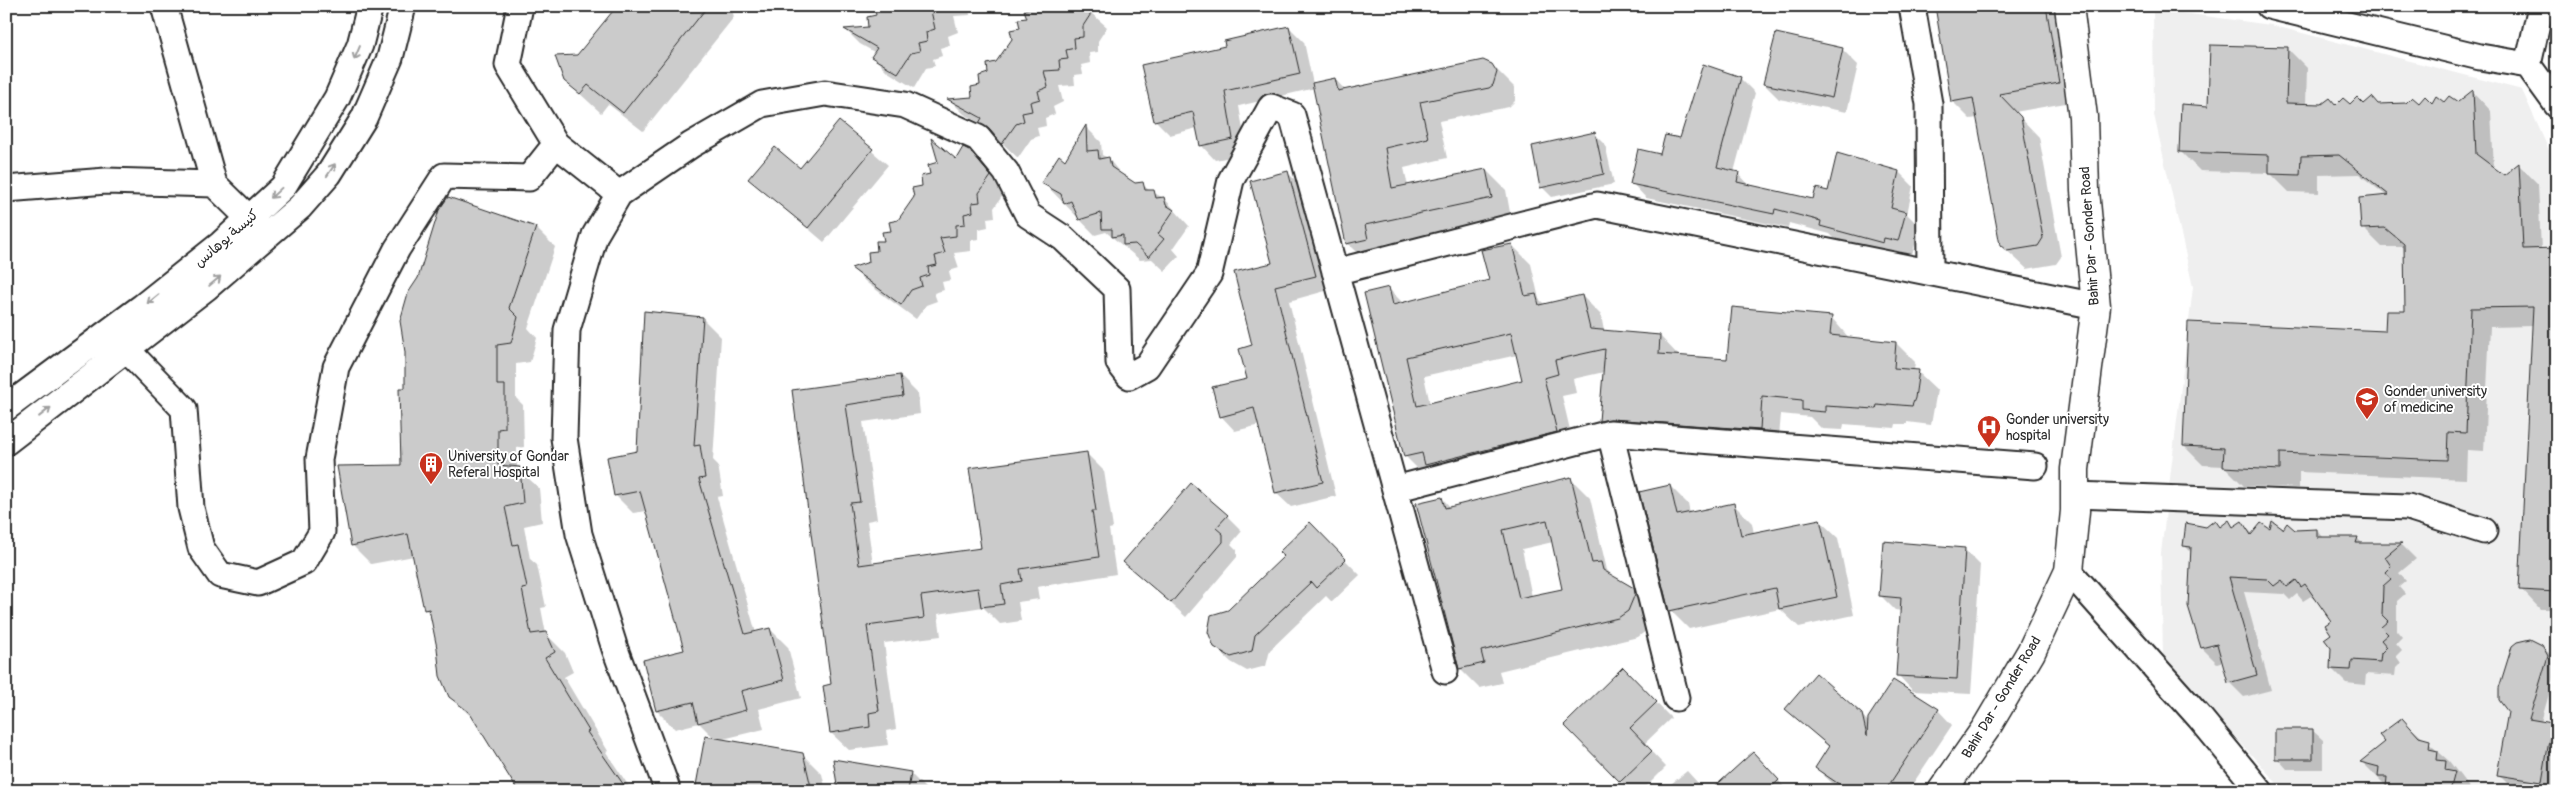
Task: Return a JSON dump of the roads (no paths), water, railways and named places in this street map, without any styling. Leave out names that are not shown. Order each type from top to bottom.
[{"type":"highway","name":"Bahir Dar - Gonder Road","points":[[1942,791],[1986,728],[2031,652],[2068,571],[2076,469],[2096,306],[2084,191],[2083,117],[2069,6]]},
{"type":"street","points":[[164,6],[214,184],[267,236]]},
{"type":"street","name":"كنيسة يوهانس","points":[[6,408],[142,307],[221,244],[283,187],[337,98],[360,45],[370,6]]},
{"type":"street","points":[[6,442],[207,288],[300,207],[328,174],[364,118],[390,58],[403,6]]},
{"type":"street","points":[[520,6],[508,65],[556,144],[619,194]]},
{"type":"street","points":[[1912,6],[1929,104],[1930,272]]},
{"type":"street","points":[[2269,6],[2480,57],[2528,64],[2557,105]]},
{"type":"street","points":[[2528,64],[2541,6]]},
{"type":"street","points":[[666,786],[615,649],[579,534],[564,438],[567,330],[595,235],[619,194],[691,145],[762,104],[825,93],[905,105],[978,138],[1006,172],[1028,215],[1063,238],[1117,289],[1119,363],[1129,376],[1147,366],[1209,274],[1231,180],[1271,107],[1292,115],[1444,671]]},
{"type":"street","points":[[126,349],[184,409],[191,508],[201,548],[220,576],[258,583],[304,562],[322,532],[319,459],[336,367],[397,249],[444,176],[529,178],[556,144]]},
{"type":"street","points":[[6,189],[106,181],[214,184]]},
{"type":"street","points":[[1335,272],[1597,205],[2096,306]]},
{"type":"street","points":[[1395,489],[1610,433],[2035,466]]},
{"type":"street","points":[[1610,433],[1676,698]]},
{"type":"street","points":[[2075,495],[2408,507],[2484,531]]},
{"type":"street","points":[[2068,571],[2200,718],[2260,791]]},
{"type":"place","name":"Gonder university of medicine","points":[[2367,420]]},
{"type":"place","name":"Gonder university hospital","points":[[1989,448]]},
{"type":"place","name":"University of Gondar Referal Hospital","points":[[431,485]]}]
